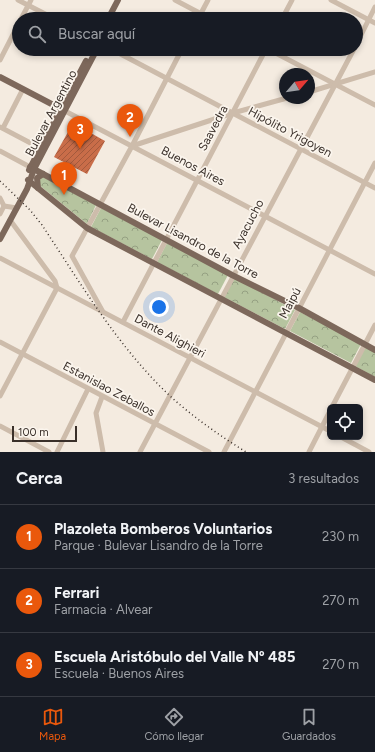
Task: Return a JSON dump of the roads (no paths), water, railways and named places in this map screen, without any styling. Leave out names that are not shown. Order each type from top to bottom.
[{"type":"main road","points":[[112,12],[118,0]]},
{"type":"main road","points":[[117,12],[123,0]]},
{"type":"main road","name":"Bulevar Argentino","points":[[0,239],[27,189],[32,168],[40,148],[63,110],[89,56]]},
{"type":"main road","name":"Bulevar Argentino","points":[[32,168],[93,56]]},
{"type":"main road","name":"Buenos Aires","points":[[0,77],[63,110]]},
{"type":"main road","name":"Bulevar Lisandro de la Torre","points":[[32,168],[232,275],[299,308],[375,350]]},
{"type":"main road","points":[[38,188],[37,178],[43,174]]},
{"type":"main road","points":[[29,181],[88,228],[375,380]]},
{"type":"street","points":[[18,0],[30,3],[44,12]]},
{"type":"street","points":[[175,0],[194,12]]},
{"type":"street","points":[[202,12],[208,0]]},
{"type":"street","points":[[286,12],[292,0]]},
{"type":"street","points":[[331,0],[354,12]]},
{"type":"street","points":[[25,12],[30,3]]},
{"type":"street","points":[[363,32],[375,7]]},
{"type":"street","points":[[363,17],[375,23]]},
{"type":"street","points":[[0,60],[12,37]]},
{"type":"street","name":"Hipólito Yrigoyen","points":[[124,56],[375,188]]},
{"type":"street","points":[[103,312],[72,259],[178,56]]},
{"type":"street","name":"Saavedra","points":[[123,322],[263,56]]},
{"type":"street","points":[[281,56],[375,105]]},
{"type":"street","name":"Ayacucho","points":[[140,452],[232,275],[350,56]]},
{"type":"street","points":[[315,90],[375,72]]},
{"type":"street","points":[[23,89],[1,127],[40,148]]},
{"type":"street","points":[[132,146],[232,113],[279,100]]},
{"type":"street","name":"Buenos Aires","points":[[63,110],[375,274]]},
{"type":"street","name":"Bulevar Lisandro de la Torre","points":[[0,151],[32,168]]},
{"type":"street","name":"Maipú","points":[[224,452],[375,163]]},
{"type":"street","points":[[0,198],[4,206]]},
{"type":"street","points":[[4,206],[17,208]]},
{"type":"street","points":[[0,214],[4,206]]},
{"type":"street","points":[[0,396],[57,288],[55,281],[10,220]]},
{"type":"street","name":"Dante Alighieri","points":[[0,258],[327,430]]},
{"type":"street","points":[[334,404],[375,325]]},
{"type":"street","name":"Estanislao Zeballos","points":[[0,342],[154,425],[209,452]]},
{"type":"street","points":[[58,452],[88,389]]},
{"type":"street","points":[[102,397],[96,413],[104,452]]},
{"type":"street","points":[[309,452],[327,417]]},
{"type":"street","points":[[0,426],[50,452]]},
{"type":"street","points":[[347,440],[369,452]]},
{"type":"railway","points":[[0,181],[30,210],[42,225],[101,314],[151,377],[188,411],[246,452]]},
{"type":"place","name":"Ferrari","points":[[130,137]]},
{"type":"place","name":"Escuela Aristóbulo del Valle Nº 485","points":[[80,149]]},
{"type":"place","name":"Plazoleta Bomberos Voluntarios","points":[[64,195]]}]
